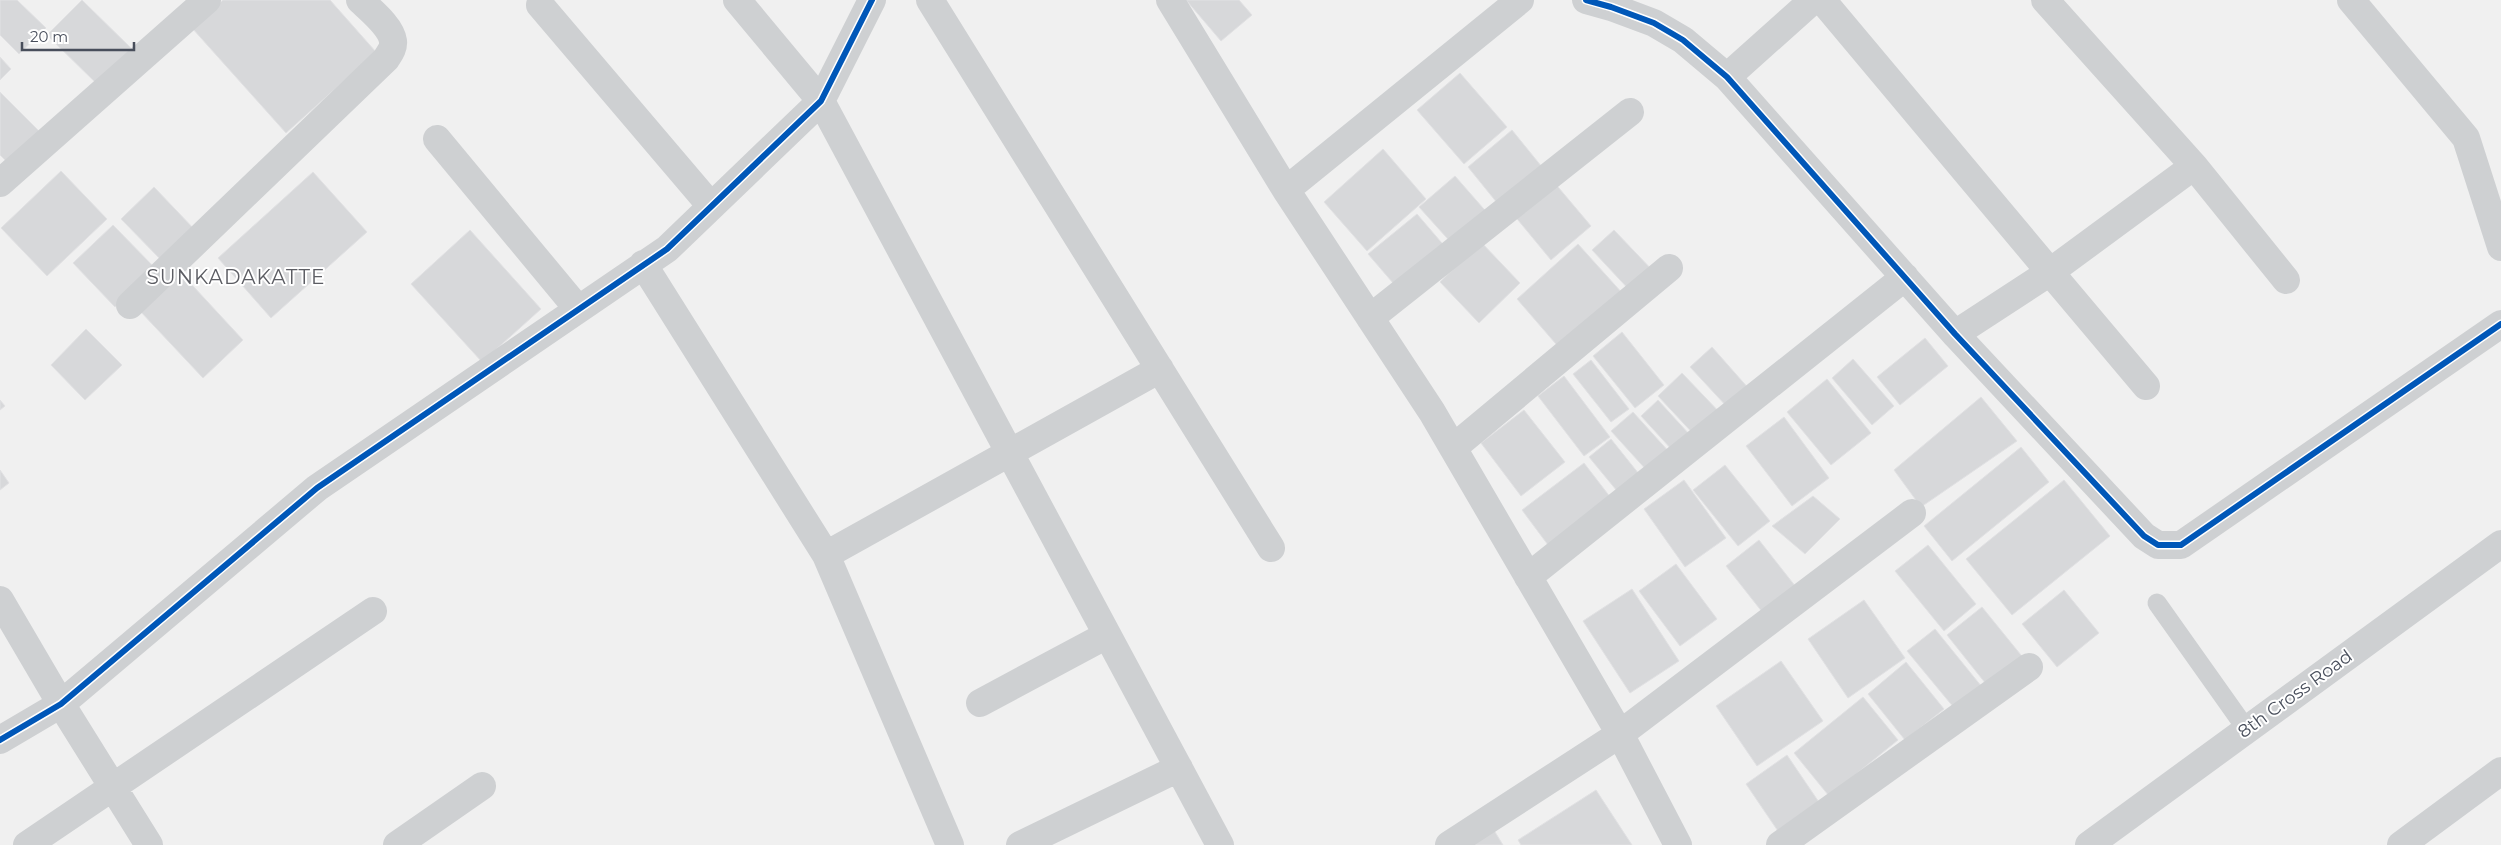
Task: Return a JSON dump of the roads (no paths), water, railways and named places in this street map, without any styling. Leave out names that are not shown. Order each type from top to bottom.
[{"type":"street","points":[[0,183],[207,0]]},
{"type":"street","points":[[130,306],[386,59],[392,49],[393,40],[388,30],[360,0]]},
{"type":"street","points":[[737,0],[821,101],[1220,845]]},
{"type":"street","points":[[0,740],[61,704],[317,488],[666,248],[821,101],[872,0]]},
{"type":"street","points":[[930,0],[1271,548]]},
{"type":"street","points":[[1170,0],[1286,190],[1453,448],[1620,734],[1678,845]]},
{"type":"street","points":[[1286,190],[1520,0]]},
{"type":"street","points":[[1727,77],[1813,0]]},
{"type":"street","points":[[1822,0],[2146,386]]},
{"type":"street","points":[[2045,0],[2194,166],[2286,280]]},
{"type":"street","points":[[2350,0],[2466,138],[2501,248]]},
{"type":"street","points":[[1605,2],[1654,23],[1683,40],[1727,77],[1955,334],[2144,536],[2158,545],[2169,547],[2181,545],[2501,324]]},
{"type":"street","points":[[540,5],[711,206]]},
{"type":"street","points":[[1370,318],[1630,112]]},
{"type":"street","points":[[437,139],[578,309]]},
{"type":"street","points":[[1955,334],[2050,272],[2194,166]]},
{"type":"street","points":[[643,264],[826,555],[950,845]]},
{"type":"street","points":[[1453,448],[1669,268]]},
{"type":"street","points":[[1528,577],[1905,277]]},
{"type":"street","points":[[826,555],[1160,369]]},
{"type":"street","points":[[1449,845],[1620,734],[1912,513]]},
{"type":"street","name":"8th Cross Road","points":[[2089,845],[2501,544]]},
{"type":"street","points":[[0,600],[61,704],[148,845]]},
{"type":"street","points":[[27,845],[373,612]]},
{"type":"street","points":[[980,703],[1108,635]]},
{"type":"street","points":[[1780,845],[2029,667]]},
{"type":"street","points":[[1020,845],[1179,768]]},
{"type":"street","points":[[2401,845],[2501,771]]},
{"type":"street","points":[[396,845],[482,786]]},
{"type":"lane","points":[[2157,603],[2247,730]]},
{"type":"district","name":"SUNKADAKATTE","points":[[236,277]]}]
